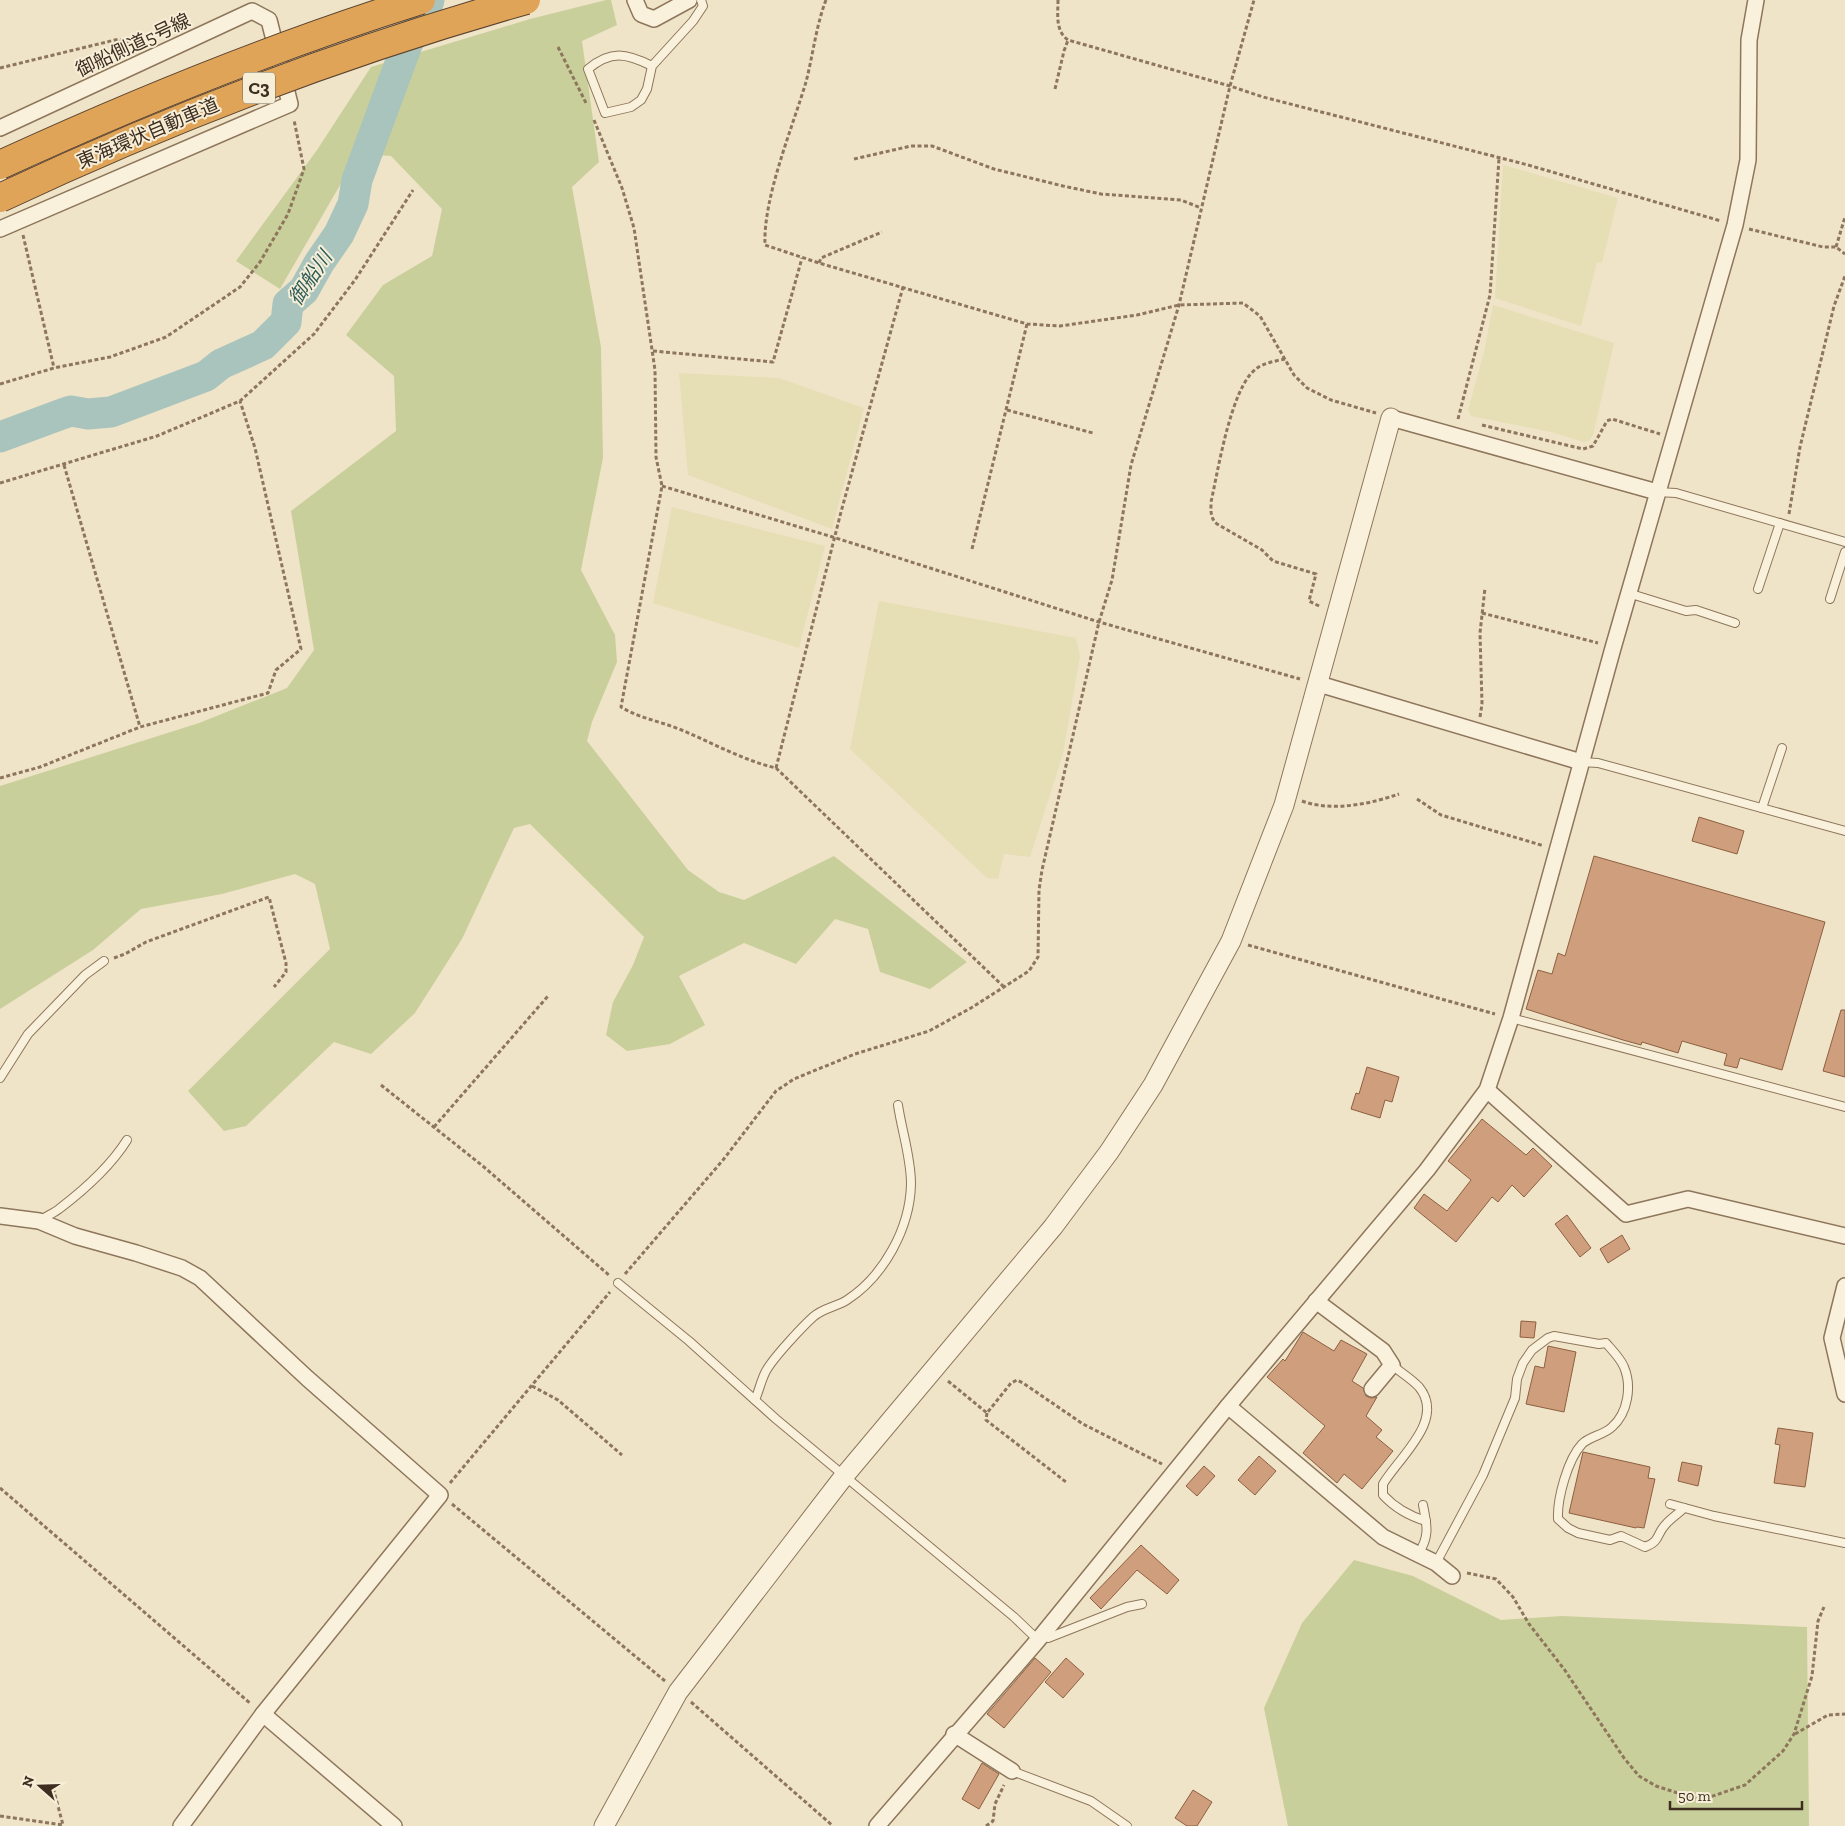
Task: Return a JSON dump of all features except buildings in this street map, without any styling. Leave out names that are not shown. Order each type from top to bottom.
[{"type":"highway","name":"東海環状自動車道","points":[[0,165],[206,76],[360,19],[420,0]]},
{"type":"highway","name":"東海環状自動車道","points":[[0,198],[144,134],[286,77],[444,24],[526,0]]},
{"type":"street","points":[[635,0],[641,14],[654,19],[689,0]]},
{"type":"street","points":[[877,1826],[954,1734],[1039,1638],[1228,1406],[1454,1136],[1487,1090],[1511,1018],[1628,593],[1735,225],[1748,160],[1749,40],[1756,0]]},
{"type":"street","name":"御船側道5号線","points":[[0,128],[252,11],[269,20],[290,104]]},
{"type":"street","points":[[0,230],[290,104]]},
{"type":"street","points":[[0,154],[20,220]]},
{"type":"street","points":[[604,1826],[678,1692],[845,1475],[1052,1227],[1109,1152],[1153,1085],[1231,941],[1258,876],[1287,795],[1391,418],[1657,492]]},
{"type":"street","points":[[1319,684],[1581,762]]},
{"type":"street","points":[[1487,1090],[1626,1214],[1688,1199],[1845,1236]]},
{"type":"street","points":[[0,1216],[39,1222],[75,1236],[182,1268],[200,1278],[307,1378],[440,1495],[262,1714],[182,1826]]},
{"type":"street","points":[[1845,1286],[1832,1338],[1845,1394]]},
{"type":"street","points":[[1316,1300],[1383,1351],[1392,1365],[1372,1390]]},
{"type":"street","points":[[1228,1406],[1383,1537],[1436,1563],[1452,1576]]},
{"type":"street","points":[[262,1714],[394,1826]]},
{"type":"street","points":[[954,1734],[1012,1771]]},
{"type":"lane","points":[[652,66],[636,58],[616,55],[602,57],[588,69],[605,113],[631,108],[641,100],[647,89],[652,66],[693,21],[703,6],[701,0]]},
{"type":"lane","points":[[1657,492],[1676,493],[1845,542]]},
{"type":"lane","points":[[1758,589],[1782,524]]},
{"type":"lane","points":[[1830,599],[1845,552]]},
{"type":"lane","points":[[1628,593],[1686,611],[1696,610],[1735,623]]},
{"type":"lane","points":[[1762,808],[1782,748]]},
{"type":"lane","points":[[1581,762],[1598,763],[1845,831]]},
{"type":"lane","points":[[0,1078],[28,1034],[85,975],[104,961]]},
{"type":"lane","points":[[1511,1018],[1845,1108]]},
{"type":"lane","points":[[755,1400],[767,1370],[813,1317],[846,1301],[872,1281],[896,1240],[908,1208],[911,1184],[909,1158],[902,1135],[898,1105]]},
{"type":"lane","points":[[39,1222],[54,1214],[85,1188],[117,1155],[127,1140]]},
{"type":"lane","points":[[618,1283],[1039,1638],[1048,1638],[1127,1606],[1142,1604]]},
{"type":"lane","points":[[1436,1563],[1483,1475],[1516,1398],[1517,1378],[1523,1363],[1532,1350],[1548,1338],[1554,1336],[1599,1344],[1606,1343],[1624,1366],[1628,1383],[1627,1400],[1620,1419],[1611,1428],[1584,1442],[1574,1455],[1558,1505],[1558,1518],[1568,1528],[1578,1533],[1610,1540],[1621,1536],[1645,1547],[1654,1544],[1666,1524],[1684,1508]]},
{"type":"lane","points":[[1392,1365],[1418,1387],[1428,1403],[1428,1415],[1422,1429],[1383,1484],[1383,1495],[1391,1505],[1407,1515],[1426,1522]]},
{"type":"lane","points":[[1670,1504],[1845,1543]]},
{"type":"lane","points":[[1418,1554],[1426,1542],[1426,1522],[1423,1505]]},
{"type":"lane","points":[[1012,1771],[1091,1801],[1127,1826]]},
{"type":"path","points":[[826,0],[806,79],[772,195],[765,234],[765,245],[802,258],[1027,324],[1060,326],[1137,315],[1179,305],[1243,303],[1260,316],[1294,375],[1313,392],[1331,400],[1391,418]]},
{"type":"path","points":[[1058,0],[1058,25],[1062,36],[1068,40],[1314,111],[1500,158],[1681,208],[1735,225],[1823,247],[1836,248],[1845,254]]},
{"type":"path","points":[[833,1826],[678,1692],[440,1495],[723,1160],[776,1090],[794,1079],[855,1054],[929,1031],[1029,971],[1038,957],[1039,890],[1042,870],[1099,622],[1112,580],[1131,465],[1179,305],[1230,86],[1254,0]]},
{"type":"path","points":[[0,68],[119,39],[156,56]]},
{"type":"path","points":[[1055,89],[1068,40]]},
{"type":"path","points":[[558,47],[594,120],[622,188],[634,228],[655,370],[656,457],[662,486],[621,707],[633,714],[681,730],[742,757],[776,768],[1004,987]]},
{"type":"path","points":[[0,384],[54,368],[110,357],[166,337],[240,287],[260,262],[288,214],[304,169],[290,104]]},
{"type":"path","points":[[854,159],[911,146],[932,146],[994,168],[1063,186],[1101,194],[1181,200],[1202,208]]},
{"type":"path","points":[[1458,419],[1490,295],[1500,158]]},
{"type":"path","points":[[0,483],[157,436],[240,401],[314,334],[355,280],[413,190]]},
{"type":"path","points":[[1836,248],[1845,217]]},
{"type":"path","points":[[20,220],[54,368]]},
{"type":"path","points":[[819,263],[821,258],[882,232]]},
{"type":"path","points":[[653,351],[773,362],[802,258]]},
{"type":"path","points":[[1782,524],[1790,513],[1796,464],[1834,306],[1845,276]]},
{"type":"path","points":[[776,768],[903,287]]},
{"type":"path","points":[[972,549],[1027,324]]},
{"type":"path","points":[[1285,359],[1257,368],[1248,377],[1238,397],[1211,502],[1211,514],[1213,520],[1218,524],[1262,550],[1273,561],[1316,574],[1309,602],[1338,612]]},
{"type":"path","points":[[0,778],[40,767],[140,726],[268,693],[276,670],[301,649],[254,448],[240,401]]},
{"type":"path","points":[[1007,410],[1092,433]]},
{"type":"path","points":[[1452,418],[1465,421]]},
{"type":"path","points":[[1479,424],[1583,449],[1592,446],[1607,421],[1612,419],[1673,438]]},
{"type":"path","points":[[64,465],[140,726]]},
{"type":"path","points":[[662,486],[836,538],[1099,622],[1319,684]]},
{"type":"path","points":[[1477,731],[1482,704],[1480,633],[1485,588]]},
{"type":"path","points":[[1482,613],[1613,648]]},
{"type":"path","points":[[1287,795],[1324,808],[1380,800],[1399,794]]},
{"type":"path","points":[[1417,799],[1441,816],[1557,849]]},
{"type":"path","points":[[104,961],[126,954],[146,942],[269,897],[286,963],[286,972],[274,987]]},
{"type":"path","points":[[1231,941],[1511,1018]]},
{"type":"path","points":[[434,1127],[548,996]]},
{"type":"path","points":[[381,1085],[543,1217],[618,1283]]},
{"type":"path","points":[[934,1369],[987,1412]]},
{"type":"path","points":[[1066,1482],[986,1420],[987,1412],[1011,1383],[1017,1380],[1083,1424],[1174,1472]]},
{"type":"path","points":[[532,1386],[558,1400],[622,1455]]},
{"type":"path","points":[[0,1488],[262,1714]]},
{"type":"path","points":[[1452,1576],[1469,1572],[1496,1579],[1513,1597],[1529,1624],[1564,1669],[1624,1758],[1639,1776],[1656,1786],[1693,1798],[1724,1793],[1745,1785],[1782,1751],[1794,1734],[1812,1676],[1818,1621],[1824,1607]]},
{"type":"path","points":[[1794,1734],[1828,1715],[1845,1714]]},
{"type":"path","points":[[986,1826],[993,1821],[995,1804],[1012,1771]]},
{"type":"path","points":[[0,1816],[63,1825],[54,1791]]},
{"type":"shaded area","points":[[1503,165],[1618,198],[1602,263],[1597,262],[1581,326],[1495,298]]},
{"type":"shaded area","points":[[1493,305],[1614,343],[1593,435],[1589,441],[1584,442],[1551,432],[1471,416],[1468,410],[1484,352]]},
{"type":"shaded area","points":[[679,373],[779,378],[864,408],[832,529],[688,475]]},
{"type":"shaded area","points":[[672,507],[825,546],[799,648],[653,603]]},
{"type":"shaded area","points":[[879,601],[1076,638],[1080,656],[1063,754],[1030,857],[1004,854],[998,879],[987,878],[850,749]]},
{"type":"green space","points":[[611,0],[617,25],[582,41],[599,162],[572,187],[601,347],[603,458],[581,570],[615,635],[617,662],[592,722],[587,741],[688,870],[719,892],[744,900],[834,856],[967,962],[930,989],[880,972],[868,929],[835,919],[796,964],[744,943],[679,976],[705,1025],[670,1044],[627,1051],[606,1035],[613,1002],[633,965],[644,937],[530,824],[514,828],[462,939],[415,1013],[371,1054],[334,1042],[246,1126],[224,1131],[188,1091],[330,949],[315,884],[295,874],[222,894],[141,909],[93,950],[0,1009],[0,786],[199,723],[287,688],[314,650],[291,511],[396,431],[394,376],[346,335],[383,285],[432,256],[442,209],[391,156],[358,154],[280,289],[236,261],[317,150],[371,67],[530,19]]},
{"type":"green space","points":[[1354,1560],[1413,1576],[1501,1620],[1562,1616],[1807,1627],[1809,1826],[1288,1826],[1264,1708],[1302,1623]]},
{"type":"waterway","name":"御船川","points":[[0,437],[71,411],[88,414],[111,412],[206,376],[221,364],[263,345],[286,322],[288,304],[304,290],[319,263],[339,234],[353,204],[357,180],[408,42],[423,20],[429,0]]}]
